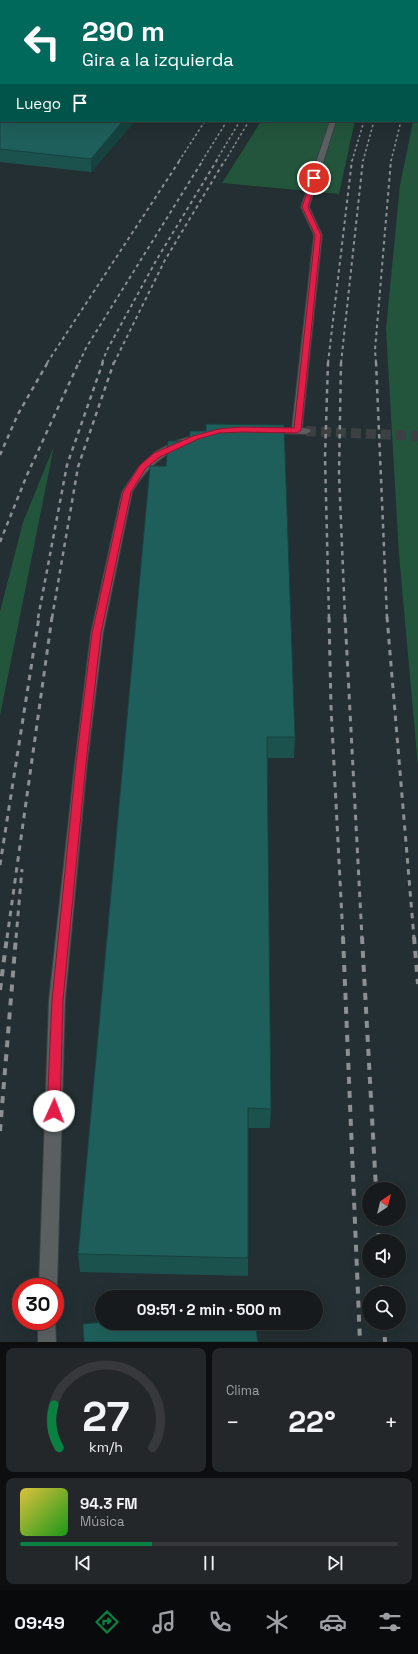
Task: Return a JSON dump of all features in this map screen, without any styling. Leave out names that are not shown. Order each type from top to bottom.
[{"type":"street","points":[[258,430],[302,431],[318,235],[305,207],[333,122]]},
{"type":"street","points":[[48,1278],[58,1000],[81,763],[97,633],[127,492],[134,478],[143,466],[157,455],[196,437],[219,431]]},
{"type":"street","points":[[47,1330],[47,1342]]},
{"type":"shaded area","points":[[0,122],[260,122],[222,183],[339,194],[355,122],[413,122],[400,185],[399,555],[418,767],[418,1342],[0,1342],[0,716],[53,449],[23,522],[0,611]]},
{"type":"green space","points":[[260,122],[355,122],[339,194],[222,183]]},
{"type":"green space","points":[[413,122],[418,122],[418,767],[399,555],[386,329],[400,185]]},
{"type":"green space","points":[[54,446],[0,716],[0,611],[23,522]]},
{"type":"building","points":[[0,122],[122,122],[91,159],[0,149]]},
{"type":"building","points":[[206,424],[284,425],[295,737],[267,737],[271,1109],[248,1108],[248,1258],[78,1254],[150,466],[166,466],[168,441],[189,441],[190,431],[206,431]]},
{"type":"building","points":[[95,1323],[95,1330],[256,1330],[258,1342],[84,1342],[83,1324]]},
{"type":"tunnel","points":[[306,431],[418,436]]},
{"type":"railway","points":[[179,161],[204,122]]},
{"type":"railway","points":[[202,161],[226,122]]},
{"type":"railway","points":[[216,161],[239,122]]},
{"type":"railway","points":[[225,161],[248,122]]},
{"type":"railway","points":[[352,161],[364,122]]},
{"type":"railway","points":[[363,161],[374,122]]},
{"type":"railway","points":[[391,161],[401,122]]},
{"type":"railway","points":[[47,363],[180,160]]},
{"type":"railway","points":[[79,363],[86,348],[203,160]]},
{"type":"railway","points":[[102,363],[107,350],[157,259],[217,160]]},
{"type":"railway","points":[[114,363],[165,260],[225,160]]},
{"type":"railway","points":[[328,363],[352,160]]},
{"type":"railway","points":[[341,363],[363,160]]},
{"type":"railway","points":[[376,363],[375,350],[391,160]]},
{"type":"railway","points":[[0,455],[18,414],[48,362]]},
{"type":"railway","points":[[0,542],[27,475],[79,362]]},
{"type":"railway","points":[[38,618],[67,465],[103,362]]},
{"type":"railway","points":[[52,618],[78,467],[114,362]]},
{"type":"railway","points":[[328,362],[325,457],[329,618]]},
{"type":"railway","points":[[341,362],[339,474],[345,618]]},
{"type":"railway","points":[[376,362],[387,618]]},
{"type":"railway","points":[[0,865],[39,617]]},
{"type":"railway","points":[[7,938],[52,617]]},
{"type":"railway","points":[[329,617],[331,707],[343,938]]},
{"type":"railway","points":[[345,617],[362,938]]},
{"type":"railway","points":[[387,617],[414,938]]},
{"type":"railway","points":[[16,938],[22,869]]},
{"type":"railway","points":[[0,990],[7,937]]},
{"type":"railway","points":[[0,1131],[16,937]]},
{"type":"railway","points":[[343,937],[360,1342]]},
{"type":"railway","points":[[362,937],[376,1182]]},
{"type":"railway","points":[[414,937],[418,984]]},
{"type":"railway","points":[[378,1226],[379,1234]]},
{"type":"railway","points":[[381,1278],[382,1286]]},
{"type":"railway","points":[[384,1330],[385,1342]]},
{"type":"route","points":[[54,1111],[58,1000],[81,763],[97,633],[127,492],[134,478],[143,466],[157,455],[196,437],[219,431],[242,429],[297,430],[318,235],[305,207],[314,178]]}]
